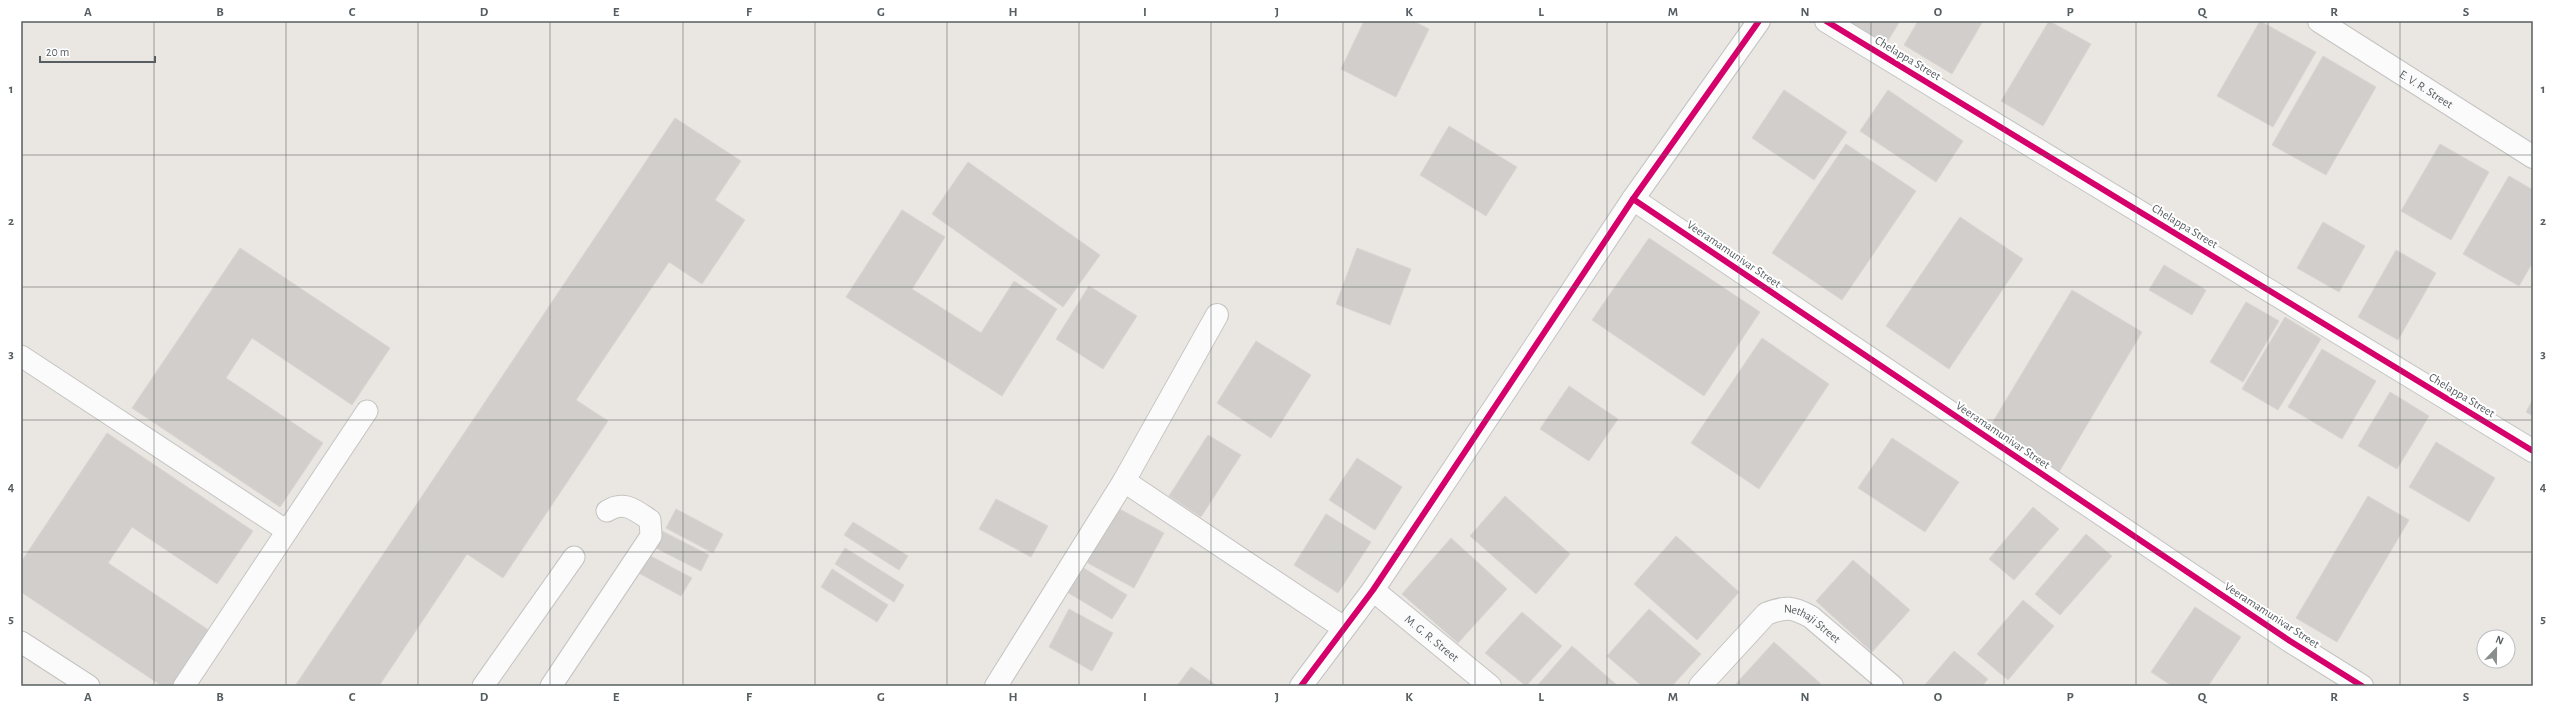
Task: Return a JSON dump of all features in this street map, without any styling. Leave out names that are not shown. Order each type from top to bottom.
[{"type":"street","points":[[1301,686],[1373,590],[1632,199],[1759,21]]},
{"type":"street","name":"Chelappa Street","points":[[1826,21],[2533,451]]},
{"type":"street","name":"E. V. R. Street","points":[[2319,21],[2533,157]]},
{"type":"street","name":"Veeramamunivar Street","points":[[1632,199],[2283,636],[2362,686]]},
{"type":"street","points":[[996,686],[1124,482],[1217,315]]},
{"type":"street","points":[[1124,482],[1344,628]]},
{"type":"street","name":"M. G. R. Street","points":[[1373,590],[1490,686]]},
{"type":"street","name":"Nethaji Street","points":[[1700,686],[1766,614],[1778,609],[1795,608],[1811,617],[1892,686]]},
{"type":"lane","points":[[21,356],[287,531]]},
{"type":"lane","points":[[184,686],[367,411]]},
{"type":"lane","points":[[550,686],[651,536],[650,520],[628,506],[613,506],[607,511]]},
{"type":"lane","points":[[483,686],[574,557]]},
{"type":"lane","points":[[21,642],[89,686]]},
{"type":"building","points":[[1364,21],[1413,21],[1429,29],[1396,97],[1341,69]]},
{"type":"building","points":[[1846,21],[1900,21],[1886,44]]},
{"type":"building","points":[[1918,21],[1983,21],[1952,74],[1904,45]]},
{"type":"building","points":[[2049,21],[2091,44],[2043,126],[2001,101]]},
{"type":"building","points":[[2260,21],[2316,52],[2273,127],[2217,96]]},
{"type":"building","points":[[2323,56],[2376,87],[2326,175],[2272,145]]},
{"type":"building","points":[[1784,90],[1847,132],[1814,180],[1752,138]]},
{"type":"building","points":[[1888,90],[1963,141],[1936,182],[1860,131]]},
{"type":"building","points":[[675,118],[741,161],[715,200],[745,220],[702,284],[669,262],[576,400],[608,421],[503,578],[467,554],[379,686],[295,686]]},
{"type":"building","points":[[1449,126],[1517,167],[1486,216],[1420,175]]},
{"type":"building","points":[[1846,144],[1916,191],[1842,300],[1772,253]]},
{"type":"building","points":[[2440,144],[2489,172],[2451,240],[2401,211]]},
{"type":"building","points":[[968,162],[1100,255],[1063,307],[932,214]]},
{"type":"building","points":[[2509,176],[2533,190],[2533,262],[2519,286],[2463,254]]},
{"type":"building","points":[[902,210],[945,237],[912,289],[981,333],[1014,281],[1057,309],[1002,396],[846,297]]},
{"type":"building","points":[[1960,217],[2023,259],[1949,369],[1886,326]]},
{"type":"building","points":[[2323,222],[2365,246],[2339,292],[2297,268]]},
{"type":"building","points":[[1649,238],[1760,312],[1704,396],[1592,320]]},
{"type":"building","points":[[240,248],[390,348],[352,405],[252,338],[226,378],[323,443],[280,507],[132,408]]},
{"type":"building","points":[[1357,248],[1411,269],[1390,325],[1336,304]]},
{"type":"building","points":[[2396,250],[2436,273],[2398,340],[2358,317]]},
{"type":"building","points":[[2164,265],[2206,290],[2192,315],[2149,290]]},
{"type":"building","points":[[1089,286],[1137,316],[1103,369],[1056,339]]},
{"type":"building","points":[[2072,290],[2142,332],[2059,472],[1988,430]]},
{"type":"building","points":[[2246,302],[2279,321],[2243,382],[2210,362]]},
{"type":"building","points":[[2285,317],[2321,339],[2278,410],[2242,389]]},
{"type":"building","points":[[1762,338],[1829,384],[1759,489],[1691,443]]},
{"type":"building","points":[[1256,341],[1311,375],[1271,438],[1217,403]]},
{"type":"building","points":[[2322,349],[2376,381],[2342,439],[2288,407]]},
{"type":"building","points":[[1569,386],[1618,419],[1589,461],[1540,429]]},
{"type":"building","points":[[2390,392],[2429,416],[2397,469],[2358,446]]},
{"type":"building","points":[[2533,399],[2533,416],[2526,412]]},
{"type":"building","points":[[107,433],[253,531],[217,584],[132,527],[108,563],[210,631],[173,686],[162,686],[21,592],[21,562]]},
{"type":"building","points":[[1208,435],[1241,455],[1201,517],[1169,496]]},
{"type":"building","points":[[1892,438],[1959,482],[1925,532],[1858,488]]},
{"type":"building","points":[[2436,442],[2495,478],[2469,522],[2409,487]]},
{"type":"building","points":[[1357,458],[1402,487],[1375,530],[1329,500]]},
{"type":"building","points":[[1505,496],[1570,554],[1536,594],[1470,536]]},
{"type":"building","points":[[2368,496],[2409,520],[2337,642],[2296,618]]},
{"type":"building","points":[[996,499],[1048,526],[1031,557],[979,529]]},
{"type":"building","points":[[1116,507],[1164,533],[1134,588],[1086,562]]},
{"type":"building","points":[[2033,507],[2059,529],[2014,580],[1989,559]]},
{"type":"building","points":[[676,509],[723,534],[713,553],[666,528]]},
{"type":"building","points":[[1326,514],[1371,542],[1338,593],[1294,565]]},
{"type":"building","points":[[853,522],[908,556],[899,570],[844,535]]},
{"type":"building","points":[[660,530],[709,555],[701,571],[652,546]]},
{"type":"building","points":[[2086,534],[2112,556],[2060,615],[2035,594]]},
{"type":"building","points":[[1676,536],[1739,592],[1697,640],[1634,584]]},
{"type":"building","points":[[1451,538],[1507,589],[1458,643],[1402,594]]},
{"type":"building","points":[[845,548],[904,585],[894,602],[835,564]]},
{"type":"building","points":[[643,552],[692,578],[681,596],[633,570]]},
{"type":"building","points":[[1853,560],[1910,610],[1872,652],[1816,601]]},
{"type":"building","points":[[1082,567],[1127,595],[1112,619],[1067,592]]},
{"type":"building","points":[[832,569],[888,605],[877,622],[821,587]]},
{"type":"building","points":[[2023,600],[2054,626],[2008,680],[1977,654]]},
{"type":"building","points":[[2195,607],[2241,637],[2208,686],[2172,686],[2151,672]]},
{"type":"building","points":[[1069,609],[1113,633],[1092,671],[1049,647]]},
{"type":"building","points":[[1649,609],[1701,654],[1672,686],[1642,686],[1607,656]]},
{"type":"building","points":[[1522,612],[1562,646],[1526,686],[1485,653]]},
{"type":"building","points":[[1774,642],[1821,684],[1819,686],[1734,686]]},
{"type":"building","points":[[1572,646],[1618,686],[1537,686]]},
{"type":"building","points":[[1954,651],[1988,679],[1982,686],[1924,686]]},
{"type":"building","points":[[1191,667],[1217,686],[1177,686]]},
{"type":"cycle path","points":[[1301,686],[1373,590],[1633,199],[1759,21]]},
{"type":"cycle path","points":[[1826,21],[2533,451]]},
{"type":"cycle path","points":[[1633,199],[2290,641],[2362,686]]}]
